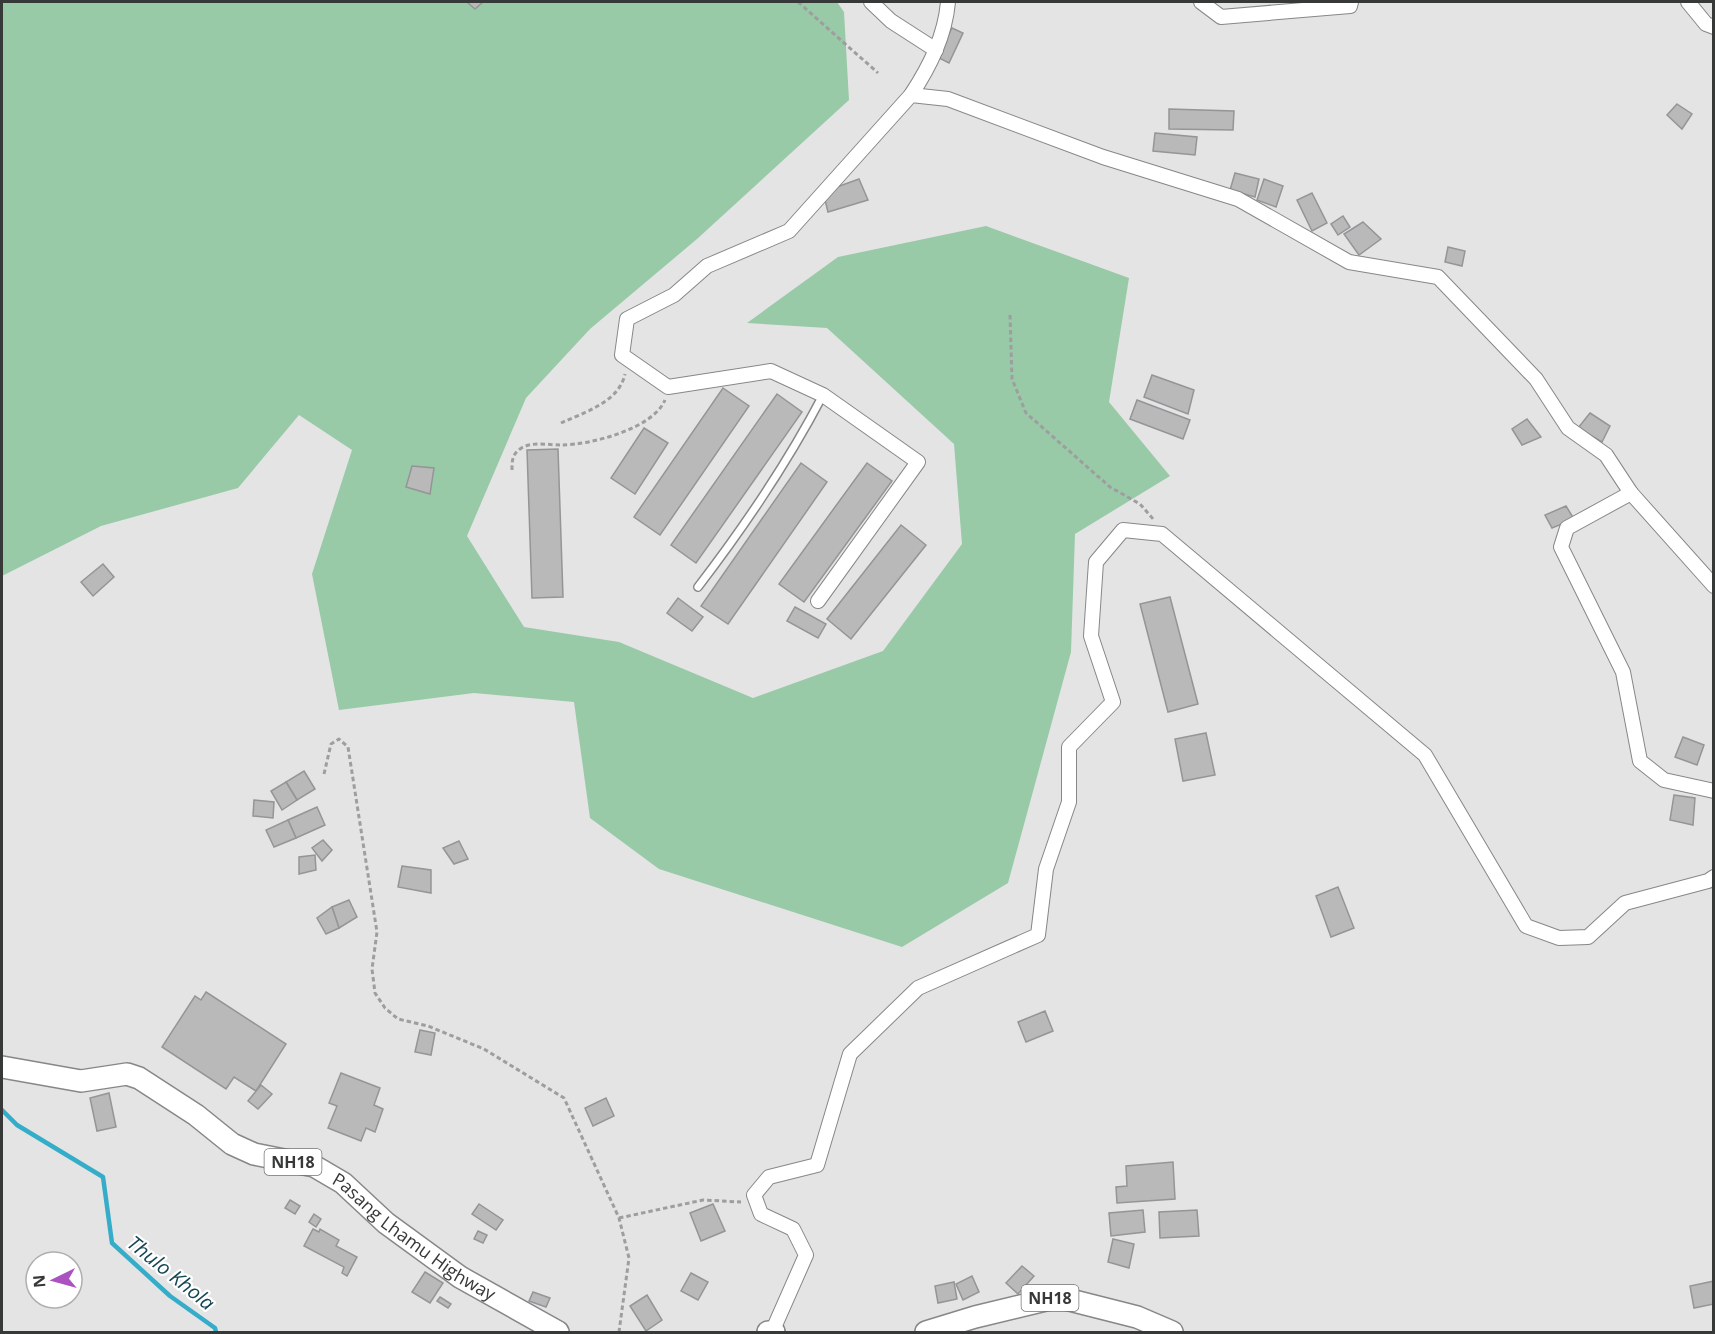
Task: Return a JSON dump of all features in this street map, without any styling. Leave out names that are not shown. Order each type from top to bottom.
[{"type":"main road","name":"Pasang Lhamu Highway","points":[[2,1067],[81,1081],[127,1074],[139,1078],[196,1115],[232,1144],[255,1154],[314,1166],[344,1183],[386,1223],[460,1278],[558,1332]]},
{"type":"main road","name":"NH18","points":[[926,1332],[986,1314],[1058,1297],[1137,1317],[1172,1332]]},
{"type":"street","points":[[871,2],[891,21],[936,50]]},
{"type":"street","points":[[818,601],[918,462],[823,395],[771,371],[668,387],[622,355],[627,319],[674,295],[707,266],[789,231],[911,95],[936,50],[947,15],[948,2]]},
{"type":"street","points":[[1201,2],[1221,17],[1350,6],[1351,2]]},
{"type":"street","points":[[1688,2],[1706,24],[1713,27]]},
{"type":"street","points":[[911,95],[948,99],[1103,157],[1238,199],[1348,262],[1438,277],[1536,379],[1568,428],[1606,455],[1631,493],[1713,586]]},
{"type":"street","points":[[1631,493],[1567,528],[1561,547],[1623,672],[1640,761],[1664,780],[1713,791]]},
{"type":"street","points":[[772,1332],[806,1255],[794,1229],[761,1214],[754,1194],[769,1177],[818,1165],[850,1054],[918,988],[1038,935],[1046,870],[1069,802],[1069,747],[1113,702],[1091,636],[1096,562],[1123,530],[1162,534],[1425,755],[1526,926],[1559,938],[1588,937],[1625,903],[1708,881],[1713,877]]},
{"type":"lane","points":[[698,587],[802,435],[823,395]]},
{"type":"path","points":[[798,2],[878,73]]},
{"type":"path","points":[[1010,315],[1012,379],[1026,413],[1110,487],[1140,504],[1154,521]]},
{"type":"path","points":[[561,423],[607,401],[620,390],[625,375],[620,361],[622,355]]},
{"type":"path","points":[[512,470],[513,455],[521,447],[536,444],[562,445],[597,442],[652,417],[661,410],[668,387]]},
{"type":"path","points":[[324,774],[331,744],[339,739],[348,747],[377,932],[372,969],[375,993],[385,1008],[398,1019],[428,1026],[484,1049],[564,1098],[619,1218],[629,1258],[619,1332]]},
{"type":"path","points":[[619,1218],[703,1200],[758,1204]]},
{"type":"green space","points":[[2,2],[837,2],[844,12],[849,100],[697,239],[590,329],[526,398],[467,536],[524,627],[619,642],[753,698],[883,651],[962,544],[954,444],[827,328],[747,323],[838,257],[986,226],[1129,278],[1109,402],[1170,476],[1075,534],[1071,652],[1008,883],[902,947],[659,869],[590,818],[574,702],[474,693],[339,710],[312,574],[352,450],[299,415],[238,488],[101,526],[2,576]]},
{"type":"building","points":[[467,2],[483,2],[475,9]]},
{"type":"building","points":[[952,28],[963,33],[949,63],[937,57]]},
{"type":"building","points":[[1677,104],[1692,114],[1682,129],[1667,115]]},
{"type":"building","points":[[1169,109],[1234,111],[1233,130],[1169,129]]},
{"type":"building","points":[[1155,133],[1197,137],[1195,155],[1153,151]]},
{"type":"building","points":[[1235,173],[1259,179],[1255,197],[1230,190]]},
{"type":"building","points":[[859,179],[868,200],[828,212],[823,192]]},
{"type":"building","points":[[1264,179],[1283,186],[1276,207],[1257,200]]},
{"type":"building","points":[[1312,193],[1327,223],[1312,231],[1297,200]]},
{"type":"building","points":[[1343,216],[1350,227],[1338,235],[1331,224]]},
{"type":"building","points":[[1363,222],[1381,239],[1359,255],[1344,234]]},
{"type":"building","points":[[1448,247],[1465,251],[1462,266],[1445,262]]},
{"type":"building","points":[[1152,375],[1194,390],[1188,414],[1144,397]]},
{"type":"building","points":[[723,388],[749,406],[660,535],[634,517]]},
{"type":"building","points":[[777,394],[802,412],[696,563],[671,545]]},
{"type":"building","points":[[1137,400],[1190,420],[1183,439],[1130,419]]},
{"type":"building","points":[[1590,413],[1610,426],[1602,442],[1578,428]]},
{"type":"building","points":[[1527,419],[1541,437],[1522,445],[1512,429]]},
{"type":"building","points":[[644,428],[668,443],[635,494],[611,478]]},
{"type":"building","points":[[558,449],[563,597],[532,598],[527,450]]},
{"type":"building","points":[[801,463],[827,482],[728,624],[701,606]]},
{"type":"building","points":[[867,463],[892,481],[804,602],[779,584]]},
{"type":"building","points":[[412,466],[434,468],[430,494],[406,487]]},
{"type":"building","points":[[1566,506],[1574,519],[1552,528],[1545,515]]},
{"type":"building","points":[[901,525],[926,545],[851,639],[827,619]]},
{"type":"building","points":[[103,564],[114,577],[93,596],[81,582]]},
{"type":"building","points":[[1170,597],[1198,704],[1168,712],[1140,604]]},
{"type":"building","points":[[678,598],[703,617],[692,631],[667,613]]},
{"type":"building","points":[[795,607],[826,624],[818,638],[787,621]]},
{"type":"building","points":[[1206,733],[1215,775],[1183,781],[1175,739]]},
{"type":"building","points":[[1683,737],[1704,745],[1697,765],[1675,757]]},
{"type":"building","points":[[304,771],[315,789],[297,800],[286,782]]},
{"type":"building","points":[[286,782],[297,800],[282,810],[271,791]]},
{"type":"building","points":[[1674,795],[1695,798],[1693,825],[1670,820]]},
{"type":"building","points":[[254,800],[274,802],[273,818],[253,816]]},
{"type":"building","points":[[317,807],[325,825],[296,838],[288,820]]},
{"type":"building","points":[[288,820],[296,838],[274,847],[266,830]]},
{"type":"building","points":[[323,840],[332,850],[322,861],[312,848]]},
{"type":"building","points":[[459,841],[468,859],[454,864],[443,848]]},
{"type":"building","points":[[315,855],[316,870],[299,874],[299,857]]},
{"type":"building","points":[[402,866],[431,870],[431,893],[398,887]]},
{"type":"building","points":[[1338,887],[1354,928],[1331,937],[1316,896]]},
{"type":"building","points":[[349,900],[357,917],[339,928],[332,907]]},
{"type":"building","points":[[332,907],[339,928],[326,934],[317,918]]},
{"type":"building","points":[[206,992],[286,1044],[256,1091],[234,1077],[226,1089],[162,1047],[195,996],[201,1000]]},
{"type":"building","points":[[1045,1011],[1053,1031],[1026,1042],[1018,1022]]},
{"type":"building","points":[[420,1030],[435,1033],[431,1055],[415,1052]]},
{"type":"building","points":[[341,1073],[380,1088],[374,1105],[383,1109],[375,1132],[366,1128],[361,1141],[328,1128],[337,1106],[329,1103]]},
{"type":"building","points":[[261,1085],[272,1094],[258,1109],[248,1101]]},
{"type":"building","points":[[109,1093],[116,1127],[97,1131],[90,1098]]},
{"type":"building","points":[[606,1098],[614,1116],[593,1126],[585,1108]]},
{"type":"building","points":[[1173,1162],[1175,1199],[1117,1203],[1116,1187],[1127,1186],[1126,1166]]},
{"type":"building","points":[[290,1200],[300,1206],[295,1214],[285,1208]]},
{"type":"building","points":[[479,1204],[503,1220],[496,1230],[472,1214]]},
{"type":"building","points":[[713,1204],[725,1231],[701,1241],[690,1213]]},
{"type":"building","points":[[1143,1210],[1145,1232],[1111,1236],[1109,1213]]},
{"type":"building","points":[[1197,1210],[1199,1236],[1160,1238],[1159,1212]]},
{"type":"building","points":[[314,1214],[321,1219],[316,1227],[309,1222]]},
{"type":"building","points":[[313,1229],[319,1232],[320,1229],[339,1240],[336,1246],[357,1257],[347,1276],[342,1273],[344,1267],[304,1246]]},
{"type":"building","points":[[478,1231],[487,1235],[483,1243],[474,1239]]},
{"type":"building","points":[[1113,1239],[1134,1244],[1129,1268],[1108,1262]]},
{"type":"building","points":[[1022,1266],[1034,1276],[1018,1294],[1006,1283]]},
{"type":"building","points":[[425,1272],[443,1283],[430,1303],[412,1292]]},
{"type":"building","points":[[691,1273],[708,1282],[698,1300],[681,1291]]},
{"type":"building","points":[[972,1276],[979,1292],[963,1300],[956,1284]]},
{"type":"building","points":[[1714,1281],[1714,1304],[1694,1308],[1690,1286]]},
{"type":"building","points":[[954,1282],[957,1299],[938,1303],[935,1286]]},
{"type":"building","points":[[533,1292],[550,1298],[546,1307],[529,1301]]},
{"type":"building","points":[[647,1295],[662,1320],[646,1331],[630,1306]]},
{"type":"building","points":[[440,1297],[451,1304],[448,1308],[437,1301]]},
{"type":"waterway","name":"Thulo Khola","points":[[2,1110],[17,1125],[103,1177],[112,1243],[170,1296],[215,1328],[216,1332]]}]
